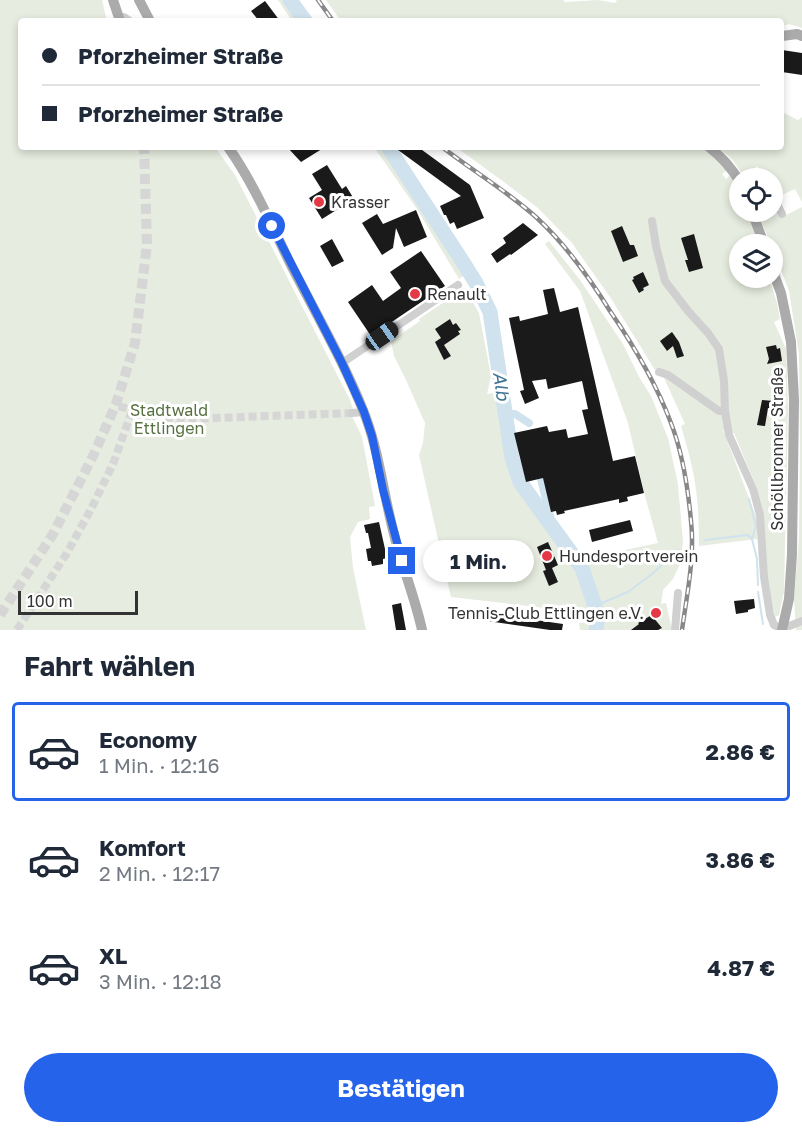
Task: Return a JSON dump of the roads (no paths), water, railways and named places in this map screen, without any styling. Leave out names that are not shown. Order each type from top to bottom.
[{"type":"main road","points":[[113,0],[120,18]]},
{"type":"main road","points":[[139,0],[148,18]]},
{"type":"main road","points":[[784,36],[796,34],[802,36]]},
{"type":"main road","points":[[230,150],[251,186],[342,363],[364,412],[372,436],[394,537],[415,599],[422,630]]},
{"type":"main road","points":[[713,150],[731,168]]},
{"type":"main road","name":"Schöllbronner Straße","points":[[779,288],[791,342],[794,400],[792,554],[789,599],[782,629]]},
{"type":"street","points":[[652,221],[664,281],[719,349],[729,435],[753,489],[760,515],[764,577],[770,615],[774,625],[782,629],[802,621]]},
{"type":"street","points":[[342,363],[458,285]]},
{"type":"street","points":[[659,372],[668,375],[719,411],[725,411]]},
{"type":"street","points":[[352,413],[364,412]]},
{"type":"street","points":[[675,630],[678,593]]},
{"type":"waterway","name":"Alb","points":[[290,0],[303,18]]},
{"type":"waterway","name":"Alb","points":[[390,150],[476,283],[490,312],[512,458],[520,482],[582,568],[595,606],[596,630]]},
{"type":"waterway","points":[[506,414],[515,414],[529,423]]},
{"type":"waterway","points":[[541,479],[550,523]]},
{"type":"waterway","points":[[749,499],[756,526],[752,539]]},
{"type":"waterway","points":[[705,540],[748,535],[752,539],[757,559],[758,585]]},
{"type":"waterway","points":[[595,606],[628,592],[679,550]]},
{"type":"waterway","points":[[758,592],[763,624]]},
{"type":"tunnel","points":[[0,615],[53,534],[93,456],[116,404],[135,343],[147,244],[144,150]]},
{"type":"tunnel","points":[[119,406],[160,420],[352,413]]},
{"type":"tunnel","points":[[17,630],[67,553],[91,509],[113,464],[132,411]]},
{"type":"railway","points":[[318,0],[331,18]]},
{"type":"railway","points":[[446,150],[526,208],[558,239],[594,286],[628,338],[651,379],[675,435],[682,459],[688,496],[692,548],[682,630]]},
{"type":"place","name":"Krasser","points":[[319,202]]},
{"type":"place","name":"Renault","points":[[415,294]]},
{"type":"place","name":"Hundesportverein","points":[[547,556]]},
{"type":"place","name":"Tennis-Club Ettlingen e.V.","points":[[656,613]]},
{"type":"park label","name":"Stadtwald Ettlingen","points":[[169,419]]}]
